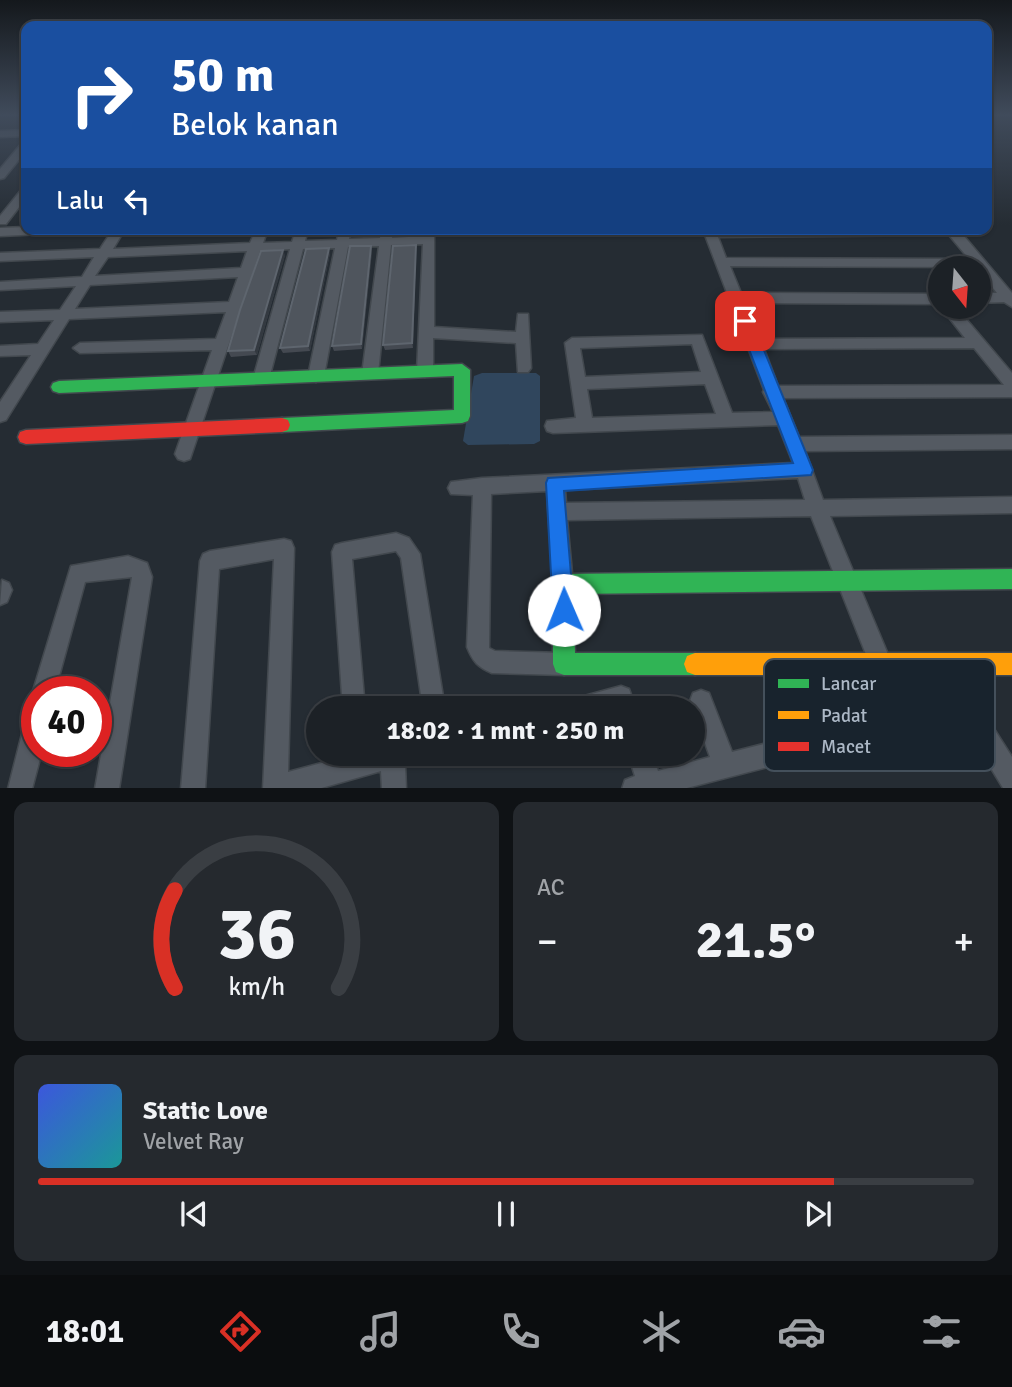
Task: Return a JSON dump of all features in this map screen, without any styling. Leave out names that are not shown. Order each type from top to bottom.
[{"type":"street","points":[[0,175],[21,151]]},
{"type":"street","points":[[1,225],[21,198]]},
{"type":"street","points":[[1,225],[21,221]]},
{"type":"street","points":[[1,225],[21,226]]},
{"type":"street","points":[[0,415],[8,390],[42,349],[115,235]]},
{"type":"street","points":[[184,454],[260,235]]},
{"type":"street","points":[[261,379],[300,235]]},
{"type":"street","points":[[370,374],[386,235]]},
{"type":"street","points":[[0,257],[298,245],[343,236],[429,235],[425,372]]},
{"type":"street","points":[[712,235],[771,392],[879,659]]},
{"type":"street","points":[[955,235],[973,256]]},
{"type":"street","points":[[316,376],[343,236]]},
{"type":"street","points":[[722,262],[928,263]]},
{"type":"street","points":[[0,286],[247,272]]},
{"type":"street","points":[[991,278],[1009,300]]},
{"type":"street","points":[[735,298],[928,299]]},
{"type":"street","points":[[991,299],[1009,300]]},
{"type":"street","points":[[0,317],[235,307]]},
{"type":"street","points":[[523,317],[523,368]]},
{"type":"street","points":[[958,319],[1012,384]]},
{"type":"street","points":[[426,332],[523,338]]},
{"type":"street","points":[[585,425],[572,343],[697,339],[726,420]]},
{"type":"street","points":[[755,344],[977,343]]},
{"type":"street","points":[[80,348],[222,344]]},
{"type":"street","points":[[0,351],[42,349]]},
{"type":"street","points":[[26,437],[462,416],[462,370],[59,387]]},
{"type":"street","points":[[578,383],[711,378]]},
{"type":"street","points":[[771,392],[1012,391]]},
{"type":"street","points":[[553,426],[782,418]]},
{"type":"street","points":[[793,444],[1012,442]]},
{"type":"street","points":[[457,488],[804,470]]},
{"type":"street","points":[[555,483],[563,584],[564,664]]},
{"type":"street","points":[[482,486],[480,651],[492,662],[764,664]]},
{"type":"street","points":[[558,512],[1012,505]]},
{"type":"street","points":[[354,696],[342,552],[396,542],[402,544],[410,554],[433,696]]},
{"type":"street","points":[[193,788],[210,561],[284,548],[275,788],[340,766]]},
{"type":"street","points":[[48,676],[78,573],[128,566],[140,569],[142,577],[136,622],[112,760]]},
{"type":"street","points":[[563,584],[1012,579]]},
{"type":"street","points":[[705,712],[725,765]]},
{"type":"street","points":[[995,752],[1012,779]]},
{"type":"street","points":[[641,766],[642,786],[704,780],[725,765],[764,755]]},
{"type":"street","points":[[394,788],[396,766]]},
{"type":"street","points":[[20,788],[26,767]]},
{"type":"street","points":[[107,788],[111,767]]},
{"type":"water","points":[[482,373],[536,373],[540,376],[540,441],[534,444],[468,445],[463,441],[474,376]]},
{"type":"building","points":[[416,245],[412,343],[383,345],[393,246]]},
{"type":"building","points":[[350,246],[371,246],[361,344],[332,346]]},
{"type":"building","points":[[329,248],[308,346],[280,348],[306,249]]},
{"type":"building","points":[[283,250],[254,350],[228,351],[261,251]]},
{"type":"traffic: fast","points":[[59,387],[462,370],[462,416],[282,425]]},
{"type":"traffic: fast","points":[[695,664],[564,664],[563,584],[1012,579]]},
{"type":"traffic: slow","points":[[695,664],[764,664]]},
{"type":"traffic: slow","points":[[995,664],[1012,664]]},
{"type":"traffic: jam","points":[[26,437],[282,425]]},
{"type":"route","points":[[564,610],[555,483],[804,470],[745,321]]}]
